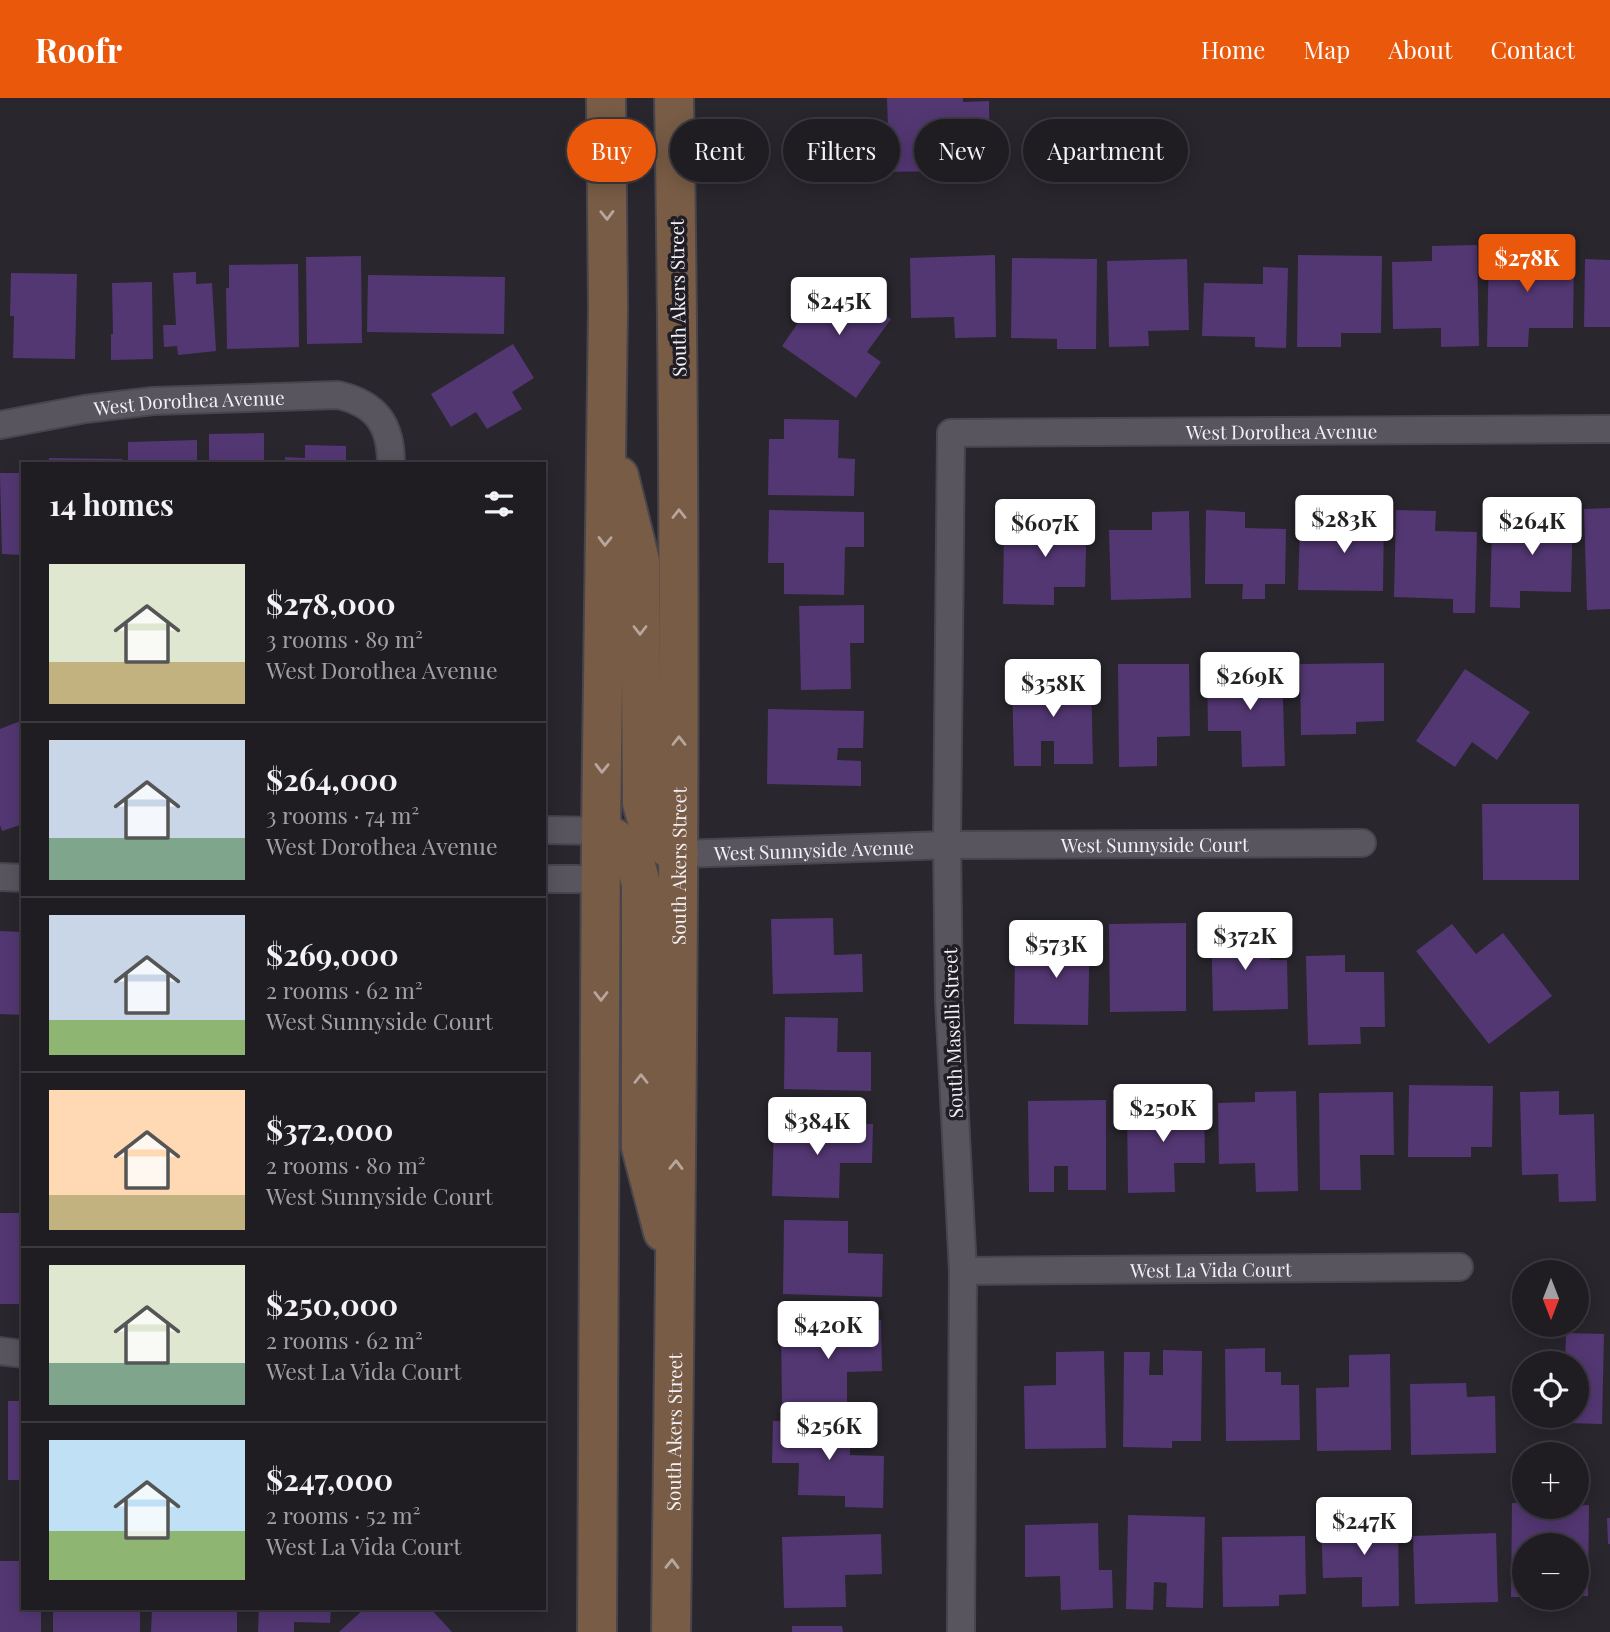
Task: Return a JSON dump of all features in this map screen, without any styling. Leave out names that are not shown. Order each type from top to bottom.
[{"type":"main road","points":[[597,1632],[601,831],[608,307],[606,98]]},
{"type":"main road","name":"South Akers Street","points":[[671,1632],[679,855],[678,339],[674,98]]},
{"type":"main road","points":[[606,426],[640,561],[642,803],[652,834],[659,843],[679,855]]},
{"type":"main road","points":[[601,831],[622,841],[635,859],[641,884],[641,1147],[676,1281]]},
{"type":"street","name":"West Dorothea Avenue","points":[[0,425],[118,405],[206,398],[338,395],[361,402],[374,412],[386,429],[391,462]]},
{"type":"street","name":"West Dorothea Avenue","points":[[951,433],[1610,429]]},
{"type":"street","name":"South Maselli Street","points":[[951,433],[947,845],[949,1000],[963,1271],[961,1632]]},
{"type":"street","points":[[546,830],[601,831]]},
{"type":"street","name":"West Sunnyside Court","points":[[947,845],[1362,843]]},
{"type":"street","name":"West Sunnyside Avenue","points":[[679,855],[947,845]]},
{"type":"street","points":[[0,877],[21,878]]},
{"type":"street","points":[[546,879],[601,879]]},
{"type":"street","name":"West La Vida Court","points":[[963,1271],[1459,1267]]},
{"type":"street","points":[[0,1351],[21,1354]]},
{"type":"building","points":[[887,98],[963,98],[963,102],[989,101],[989,119],[914,119],[914,172],[900,172],[900,119],[888,119]]},
{"type":"building","points":[[1489,244],[1538,245],[1538,259],[1574,259],[1573,328],[1529,328],[1528,347],[1487,347]]},
{"type":"building","points":[[1477,245],[1479,346],[1441,347],[1441,328],[1393,329],[1392,262],[1432,261],[1432,246]]},
{"type":"building","points":[[995,255],[996,337],[955,338],[954,317],[911,318],[910,258]]},
{"type":"building","points":[[1298,255],[1382,256],[1381,333],[1341,333],[1341,347],[1297,347]]},
{"type":"building","points":[[361,256],[362,343],[307,344],[306,257]]},
{"type":"building","points":[[1012,258],[1097,259],[1096,349],[1057,349],[1057,339],[1011,338]]},
{"type":"building","points":[[1187,259],[1189,330],[1148,331],[1149,346],[1109,347],[1107,261]]},
{"type":"building","points":[[1585,259],[1610,260],[1610,327],[1584,327]]},
{"type":"building","points":[[298,264],[299,347],[227,349],[226,288],[229,288],[229,265]]},
{"type":"building","points":[[1263,267],[1288,268],[1286,348],[1255,347],[1255,337],[1202,336],[1204,283],[1263,284]]},
{"type":"building","points":[[196,272],[196,284],[212,283],[216,351],[178,355],[177,346],[164,347],[163,325],[176,325],[173,273]]},
{"type":"building","points":[[11,273],[77,274],[75,359],[13,358]]},
{"type":"building","points":[[368,275],[505,277],[504,334],[367,332]]},
{"type":"building","points":[[830,277],[891,319],[867,352],[881,362],[856,398],[782,346]]},
{"type":"building","points":[[152,282],[153,359],[111,360],[112,283]]},
{"type":"building","points":[[513,344],[534,378],[512,392],[522,409],[487,429],[476,412],[451,427],[431,394]]},
{"type":"building","points":[[784,419],[839,420],[838,458],[855,459],[854,496],[768,495],[769,439],[784,439]]},
{"type":"building","points":[[264,433],[264,462],[209,462],[209,434]]},
{"type":"building","points":[[197,440],[197,462],[128,462],[128,442]]},
{"type":"building","points":[[305,445],[346,446],[346,462],[285,462],[285,457],[305,458]]},
{"type":"building","points":[[49,458],[122,459],[122,462],[49,462]]},
{"type":"building","points":[[0,473],[21,473],[21,555],[2,554]]},
{"type":"building","points":[[1534,508],[1573,509],[1571,592],[1520,591],[1520,608],[1490,607],[1492,526],[1533,527]]},
{"type":"building","points":[[1610,508],[1610,609],[1587,610],[1584,509]]},
{"type":"building","points":[[1347,509],[1384,510],[1383,591],[1298,590],[1300,527],[1347,528]]},
{"type":"building","points":[[769,510],[864,512],[864,547],[845,547],[844,595],[784,594],[784,563],[768,563]]},
{"type":"building","points":[[1206,510],[1245,512],[1245,528],[1286,529],[1285,584],[1265,584],[1265,599],[1242,599],[1243,584],[1205,584]]},
{"type":"building","points":[[1396,510],[1436,511],[1435,531],[1477,532],[1475,613],[1453,613],[1453,599],[1394,597]]},
{"type":"building","points":[[1050,511],[1087,512],[1085,587],[1054,587],[1054,605],[1003,604],[1004,528],[1050,530]]},
{"type":"building","points":[[1189,511],[1191,598],[1111,600],[1109,530],[1152,530],[1152,512]]},
{"type":"building","points":[[864,605],[864,643],[850,643],[851,689],[801,690],[799,606]]},
{"type":"building","points":[[1384,663],[1384,721],[1356,722],[1356,734],[1301,735],[1300,664]]},
{"type":"building","points":[[1118,664],[1189,664],[1190,736],[1157,737],[1157,766],[1119,767]]},
{"type":"building","points":[[1282,667],[1285,766],[1242,767],[1241,731],[1208,731],[1207,669]]},
{"type":"building","points":[[1465,669],[1530,712],[1497,760],[1472,742],[1455,767],[1416,741]]},
{"type":"building","points":[[1091,675],[1093,764],[1054,764],[1054,741],[1041,741],[1041,766],[1014,766],[1012,676]]},
{"type":"building","points":[[768,709],[864,711],[863,748],[838,748],[837,760],[861,761],[861,786],[767,784]]},
{"type":"building","points":[[21,721],[21,825],[2,831],[0,825],[0,729]]},
{"type":"building","points":[[1482,804],[1579,804],[1579,880],[1483,880]]},
{"type":"building","points":[[833,918],[834,955],[862,954],[863,992],[773,994],[771,919]]},
{"type":"building","points":[[1186,923],[1186,1011],[1110,1012],[1109,924]]},
{"type":"building","points":[[1047,924],[1090,925],[1088,1025],[1014,1024],[1015,959],[1046,960]]},
{"type":"building","points":[[1211,924],[1251,924],[1252,946],[1270,946],[1270,960],[1287,960],[1288,1009],[1213,1011]]},
{"type":"building","points":[[1452,924],[1476,954],[1503,933],[1552,996],[1489,1044],[1416,951]]},
{"type":"building","points":[[0,931],[21,932],[21,1015],[0,1014]]},
{"type":"building","points":[[1345,955],[1345,972],[1384,972],[1385,1027],[1360,1027],[1361,1044],[1308,1045],[1306,956]]},
{"type":"building","points":[[785,1017],[838,1018],[837,1052],[871,1052],[871,1091],[784,1089]]},
{"type":"building","points":[[1409,1085],[1493,1086],[1492,1147],[1471,1147],[1471,1157],[1408,1157]]},
{"type":"building","points":[[1296,1091],[1298,1191],[1256,1192],[1255,1163],[1219,1164],[1218,1103],[1255,1102],[1255,1092]]},
{"type":"building","points":[[1559,1091],[1559,1115],[1594,1114],[1596,1201],[1559,1202],[1558,1174],[1522,1175],[1520,1092]]},
{"type":"building","points":[[1393,1092],[1394,1155],[1360,1155],[1361,1190],[1320,1190],[1319,1093]]},
{"type":"building","points":[[1106,1100],[1106,1190],[1068,1190],[1068,1166],[1054,1166],[1054,1192],[1029,1192],[1028,1101]]},
{"type":"building","points":[[1204,1103],[1205,1163],[1174,1163],[1175,1192],[1128,1193],[1127,1104]]},
{"type":"building","points":[[774,1123],[873,1124],[872,1163],[840,1163],[839,1198],[772,1196]]},
{"type":"building","points":[[0,1213],[21,1213],[21,1304],[0,1304]]},
{"type":"building","points":[[784,1220],[848,1221],[848,1253],[883,1254],[882,1297],[783,1294]]},
{"type":"building","points":[[881,1320],[882,1371],[847,1372],[847,1403],[782,1404],[781,1331],[845,1330],[845,1321]]},
{"type":"building","points":[[1604,1334],[1602,1424],[1589,1424],[1589,1351],[1565,1351],[1566,1337]]},
{"type":"building","points":[[1265,1348],[1265,1372],[1281,1372],[1281,1385],[1299,1385],[1300,1440],[1226,1441],[1225,1349]]},
{"type":"building","points":[[1163,1350],[1202,1351],[1201,1441],[1172,1441],[1172,1448],[1123,1447],[1124,1352],[1150,1352],[1149,1375],[1163,1375]]},
{"type":"building","points":[[1104,1351],[1106,1448],[1025,1449],[1024,1386],[1056,1385],[1056,1352]]},
{"type":"building","points":[[1390,1354],[1391,1450],[1317,1451],[1316,1388],[1349,1387],[1349,1355]]},
{"type":"building","points":[[1466,1383],[1467,1397],[1495,1396],[1496,1453],[1411,1455],[1410,1384]]},
{"type":"building","points":[[8,1401],[21,1401],[21,1480],[8,1480]]},
{"type":"building","points":[[773,1421],[850,1423],[850,1455],[884,1456],[883,1508],[845,1507],[845,1496],[798,1495],[799,1463],[772,1463]]},
{"type":"building","points":[[1512,1503],[1512,1519],[1589,1519],[1589,1533],[1512,1533],[1511,1597]]},
{"type":"building","points":[[1128,1515],[1205,1517],[1203,1608],[1166,1607],[1167,1583],[1154,1582],[1153,1610],[1126,1609]]},
{"type":"building","points":[[1607,1518],[1610,1518],[1610,1544],[1608,1544]]},
{"type":"building","points":[[1398,1519],[1399,1606],[1362,1607],[1362,1577],[1323,1578],[1321,1521]]},
{"type":"building","points":[[1098,1523],[1099,1570],[1112,1570],[1113,1608],[1061,1610],[1060,1576],[1025,1577],[1025,1525]]},
{"type":"building","points":[[1496,1533],[1498,1602],[1415,1604],[1413,1536]]},
{"type":"building","points":[[881,1534],[882,1574],[845,1575],[846,1607],[784,1608],[782,1537]]},
{"type":"building","points":[[1305,1536],[1306,1594],[1279,1595],[1279,1606],[1223,1607],[1222,1537]]},
{"type":"building","points":[[0,1561],[21,1561],[21,1610],[41,1610],[41,1632],[0,1632]]},
{"type":"building","points":[[53,1610],[140,1610],[140,1632],[53,1632]]},
{"type":"building","points":[[152,1610],[237,1610],[237,1632],[151,1632]]},
{"type":"building","points":[[259,1610],[331,1610],[330,1623],[294,1622],[294,1632],[258,1632]]},
{"type":"building","points":[[363,1610],[432,1610],[452,1632],[339,1632]]},
{"type":"building","points":[[792,1626],[842,1626],[843,1632],[792,1632]]}]
